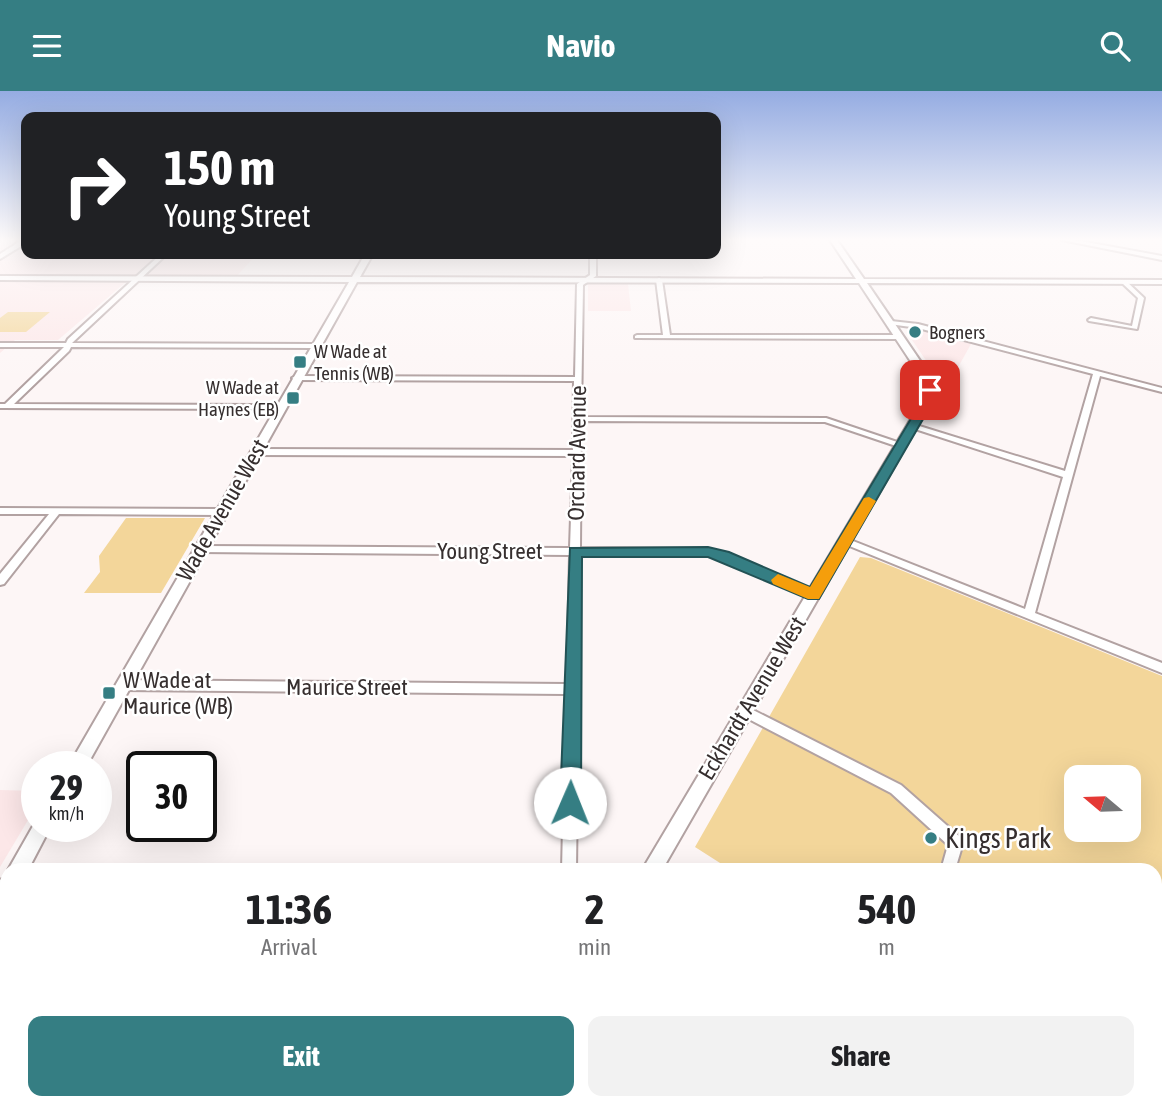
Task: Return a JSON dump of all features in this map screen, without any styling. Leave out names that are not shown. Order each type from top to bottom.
[{"type":"street","points":[[3,406],[67,350],[70,339],[127,288]]},
{"type":"street","name":"Wade Avenue West","points":[[85,751],[349,288]]},
{"type":"street","name":"Orchard Avenue","points":[[569,863],[580,288]]},
{"type":"street","points":[[660,288],[667,337]]},
{"type":"street","name":"Eckhardt Avenue West","points":[[655,863],[927,401],[930,390],[922,371],[866,288]]},
{"type":"street","points":[[1091,320],[1135,328],[1141,298],[1130,288]]},
{"type":"street","points":[[891,323],[918,326],[1162,390]]},
{"type":"street","points":[[637,337],[900,337]]},
{"type":"street","points":[[0,345],[315,346]]},
{"type":"street","points":[[1029,615],[1097,373]]},
{"type":"street","points":[[296,378],[578,379]]},
{"type":"street","points":[[3,406],[280,407]]},
{"type":"street","points":[[578,419],[826,420],[902,445]]},
{"type":"street","points":[[913,427],[1067,475]]},
{"type":"street","points":[[255,452],[577,453]]},
{"type":"street","points":[[0,511],[220,512]]},
{"type":"street","points":[[0,581],[56,512]]},
{"type":"street","points":[[845,541],[1162,668]]},
{"type":"street","name":"Young Street","points":[[200,549],[708,552],[724,556],[813,595]]},
{"type":"street","name":"Maurice Street","points":[[122,685],[573,689]]},
{"type":"street","points":[[745,711],[897,789],[956,843],[950,863]]},
{"type":"street","points":[[21,863],[33,842]]},
{"type":"shaded area","points":[[0,288],[120,288],[58,340],[15,340],[0,353]]},
{"type":"shaded area","points":[[588,288],[628,288],[631,311],[588,311]]},
{"type":"shaded area","points":[[8,312],[50,312],[26,332],[0,332],[0,318]]},
{"type":"shaded area","points":[[919,330],[971,344],[947,387],[942,384],[908,334],[908,331]]},
{"type":"shaded area","points":[[126,518],[205,518],[161,593],[84,593],[100,572],[99,556]]},
{"type":"shaded area","name":"Kings Park","points":[[860,557],[871,558],[1162,676],[1162,863],[720,863],[695,847]]},
{"type":"shaded area","points":[[0,790],[21,791],[21,832],[0,863]]},
{"type":"slow traffic","points":[[778,580],[813,595],[869,501]]},
{"type":"place","name":"Bogners","points":[[915,332]]},
{"type":"place","name":"W Wade at Tennis (WB)","points":[[300,362]]},
{"type":"place","name":"W Wade at Haynes (EB)","points":[[293,398]]},
{"type":"place","name":"W Wade at Maurice (WB)","points":[[109,693]]},
{"type":"place","name":"Kings Park","points":[[931,838]]},
{"type":"route","points":[[570,803],[575,551],[708,552],[724,556],[813,595],[924,407],[930,390]]}]
